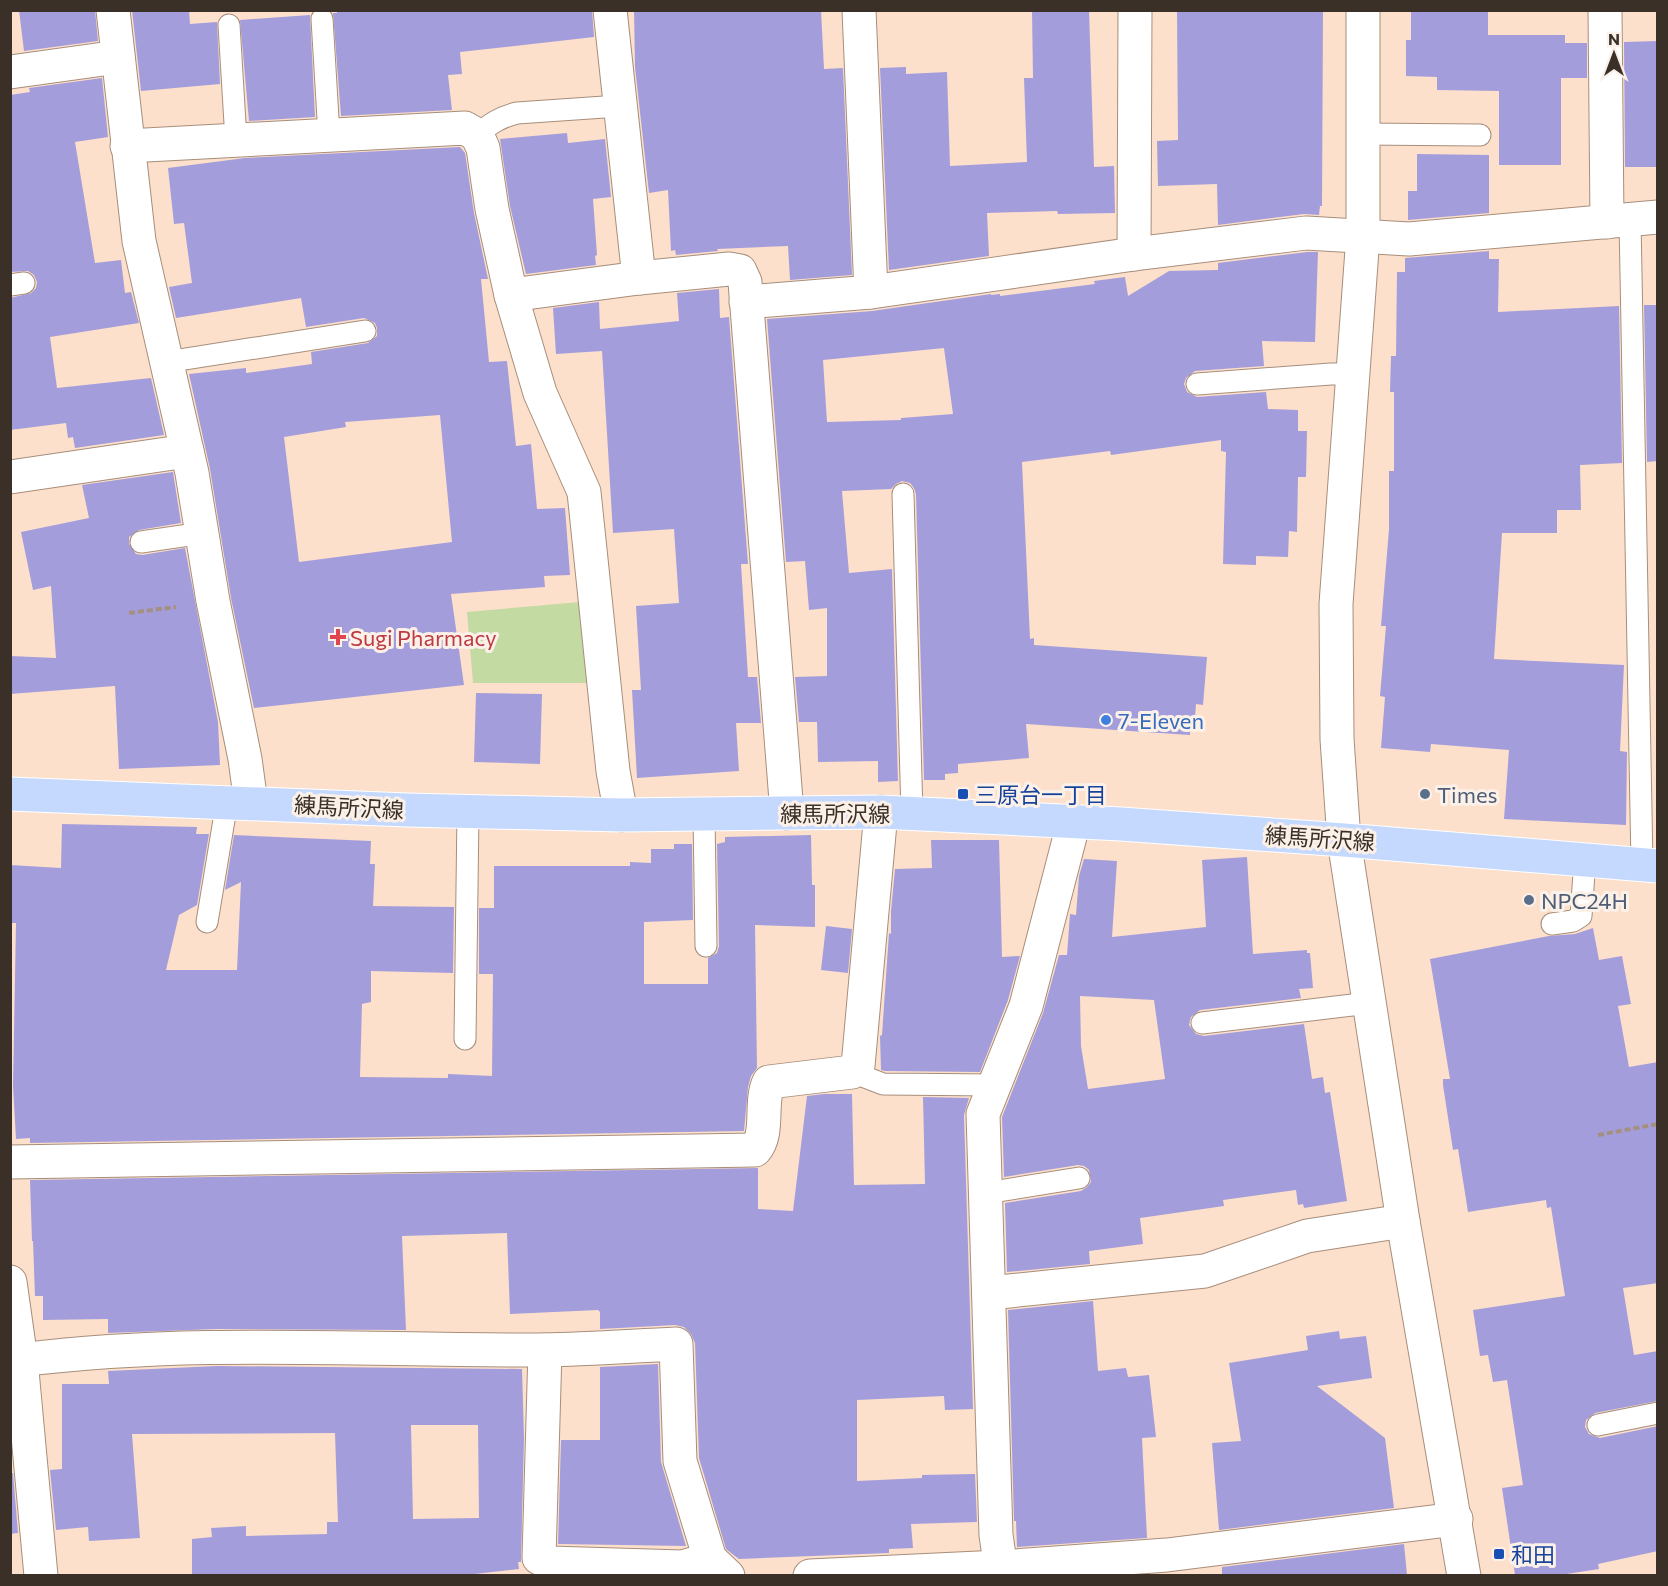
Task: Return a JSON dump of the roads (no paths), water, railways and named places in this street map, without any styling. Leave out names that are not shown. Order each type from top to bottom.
[{"type":"main road","name":"練馬所沢線","points":[[10,794],[468,812],[621,815],[896,813],[1074,821],[1650,865]]},
{"type":"street","points":[[113,10],[127,146],[140,241],[187,451],[203,532],[213,602],[245,759],[239,802]]},
{"type":"street","points":[[610,10],[639,278]]},
{"type":"street","points":[[858,10],[871,292]]},
{"type":"street","points":[[1134,254],[1135,10]]},
{"type":"street","points":[[1363,10],[1363,236],[1336,603],[1337,739],[1344,840],[1403,1221],[1464,1575]]},
{"type":"street","points":[[746,302],[871,292],[1134,254],[1306,233],[1409,239],[1631,220],[1605,10]]},
{"type":"street","points":[[10,72],[118,57]]},
{"type":"street","points":[[127,146],[465,128],[477,135],[483,148],[492,209],[511,295],[540,393],[584,492],[614,771],[621,815]]},
{"type":"street","points":[[511,295],[639,278],[729,269],[740,271],[745,282],[787,813]]},
{"type":"street","points":[[10,477],[187,451]]},
{"type":"street","points":[[10,1162],[755,1150],[761,1143],[765,1091],[769,1082],[852,1072],[858,1066],[896,813]]},
{"type":"street","points":[[1001,1571],[996,1534],[984,1114],[1026,1006],[1074,821]]},
{"type":"street","points":[[988,1293],[1205,1271],[1307,1236],[1403,1221]]},
{"type":"street","points":[[10,1282],[18,1378],[41,1575]]},
{"type":"street","points":[[18,1378],[134,1349],[282,1346],[545,1350],[676,1344],[680,1461],[719,1567],[550,1563],[540,1558],[545,1350]]},
{"type":"street","points":[[810,1575],[1001,1571],[1167,1555],[1456,1519]]},
{"type":"lane","points":[[322,19],[329,135]]},
{"type":"lane","points":[[229,25],[236,140]]},
{"type":"lane","points":[[477,135],[492,122],[517,113],[619,106]]},
{"type":"lane","points":[[1362,134],[1480,135]]},
{"type":"lane","points":[[1631,220],[1650,865]]},
{"type":"lane","points":[[166,362],[365,330]]},
{"type":"lane","points":[[1197,384],[1352,374]]},
{"type":"lane","points":[[896,813],[903,494]]},
{"type":"lane","points":[[141,542],[203,532]]},
{"type":"lane","points":[[207,922],[239,802]]},
{"type":"lane","points":[[465,1039],[468,812]]},
{"type":"lane","points":[[704,814],[706,946]]},
{"type":"lane","points":[[1552,924],[1573,921],[1581,916],[1585,860]]},
{"type":"lane","points":[[1202,1023],[1369,1003]]},
{"type":"lane","points":[[852,1072],[883,1084],[995,1085]]},
{"type":"lane","points":[[986,1192],[1079,1178]]},
{"type":"lane","points":[[1598,1425],[1658,1413]]},
{"type":"place","name":"Sugi Pharmacy","points":[[338,637]]},
{"type":"place","name":"7-Eleven","points":[[1106,720]]},
{"type":"place","name":"三原台一丁目","points":[[963,794]]},
{"type":"place","name":"Times","points":[[1425,794]]},
{"type":"place","name":"NPC24H","points":[[1529,900]]},
{"type":"place","name":"和田","points":[[1499,1554]]}]
